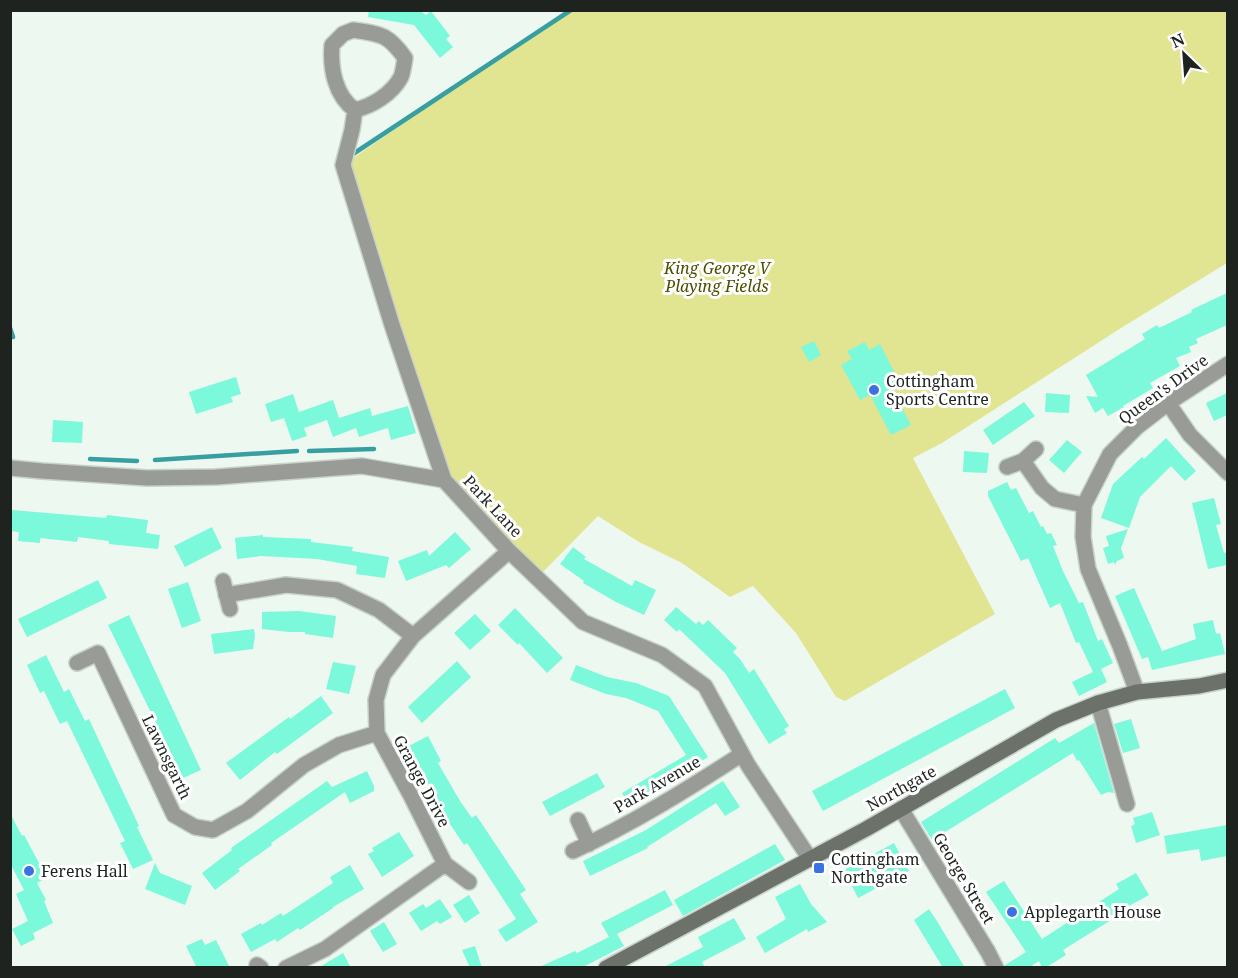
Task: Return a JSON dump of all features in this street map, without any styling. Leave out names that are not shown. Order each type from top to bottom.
[{"type":"street","points":[[353,30],[382,34],[395,43],[405,58],[401,76],[387,94],[367,107],[355,110],[346,104],[336,83],[331,59],[332,45],[343,34],[353,30]]},
{"type":"street","points":[[355,110],[343,165],[392,325],[444,480]]},
{"type":"street","name":"Queen's Drive","points":[[1137,692],[1088,569],[1083,537],[1084,505],[1110,454],[1137,427],[1168,403],[1227,364]]},
{"type":"street","points":[[1168,403],[1190,435],[1227,473]]},
{"type":"street","points":[[1007,467],[1023,461],[1036,449]]},
{"type":"street","points":[[1023,461],[1042,488],[1055,499],[1084,505]]},
{"type":"street","name":"Park Lane","points":[[10,468],[147,478],[216,477],[362,466],[444,480],[509,550],[583,622],[662,655],[705,686],[742,754],[810,859]]},
{"type":"street","name":"Grange Drive","points":[[468,882],[445,864],[377,734],[376,700],[383,675],[413,636],[509,550]]},
{"type":"street","points":[[226,595],[286,585],[337,590],[379,610],[413,636]]},
{"type":"street","name":"Lawnsgarth","points":[[76,663],[98,653],[174,815],[195,827],[213,830],[247,811],[304,765],[339,746],[377,734]]},
{"type":"street","name":"Northgate","points":[[606,968],[901,809],[1056,720],[1098,703],[1137,692],[1199,686],[1227,680]]},
{"type":"street","points":[[1098,703],[1127,804]]},
{"type":"street","name":"Park Avenue","points":[[573,851],[656,807],[742,754]]},
{"type":"street","name":"George Street","points":[[901,809],[996,968]]},
{"type":"street","points":[[578,820],[589,844]]},
{"type":"street","points":[[286,968],[325,949],[445,864]]},
{"type":"green space","name":"King George V Playing Fields","points":[[566,11],[1227,11],[1227,263],[942,443],[913,458],[995,614],[845,701],[836,697],[796,633],[753,586],[730,597],[682,563],[639,542],[598,516],[537,578],[444,480],[346,163]]},
{"type":"building","points":[[369,10],[419,10],[426,15],[431,11],[450,36],[446,39],[453,47],[440,58],[414,25],[368,17]]},
{"type":"building","points":[[1227,293],[1227,325],[1196,339],[1198,343],[1189,347],[1191,352],[1176,358],[1180,366],[1150,383],[1153,388],[1108,416],[1103,408],[1095,413],[1086,396],[1098,397],[1086,375],[1145,339],[1142,334],[1157,325],[1159,328]]},
{"type":"building","points":[[814,341],[821,355],[809,362],[801,347]]},
{"type":"building","name":"Cottingham Sports Centre","points":[[865,342],[869,350],[880,344],[899,381],[890,385],[911,425],[891,435],[870,395],[860,400],[841,365],[852,359],[847,351]]},
{"type":"building","points":[[236,377],[241,394],[231,397],[233,402],[196,414],[189,392]]},
{"type":"building","points":[[1046,393],[1070,395],[1069,413],[1045,412]]},
{"type":"building","points":[[1227,393],[1227,415],[1214,421],[1206,403]]},
{"type":"building","points":[[293,394],[299,412],[333,400],[339,418],[370,408],[372,416],[408,406],[416,433],[391,440],[388,428],[359,437],[356,428],[333,437],[327,420],[304,428],[307,436],[292,441],[284,418],[271,422],[265,404]]},
{"type":"building","points":[[1024,402],[1035,416],[993,445],[983,430]]},
{"type":"building","points":[[53,420],[83,422],[82,443],[52,442]]},
{"type":"building","points":[[1166,438],[1196,471],[1185,481],[1171,466],[1140,497],[1129,528],[1101,518],[1113,484]]},
{"type":"building","points":[[1067,440],[1082,452],[1064,473],[1049,460]]},
{"type":"building","points":[[964,451],[989,453],[987,473],[963,472]]},
{"type":"building","points":[[1007,482],[1011,490],[1016,488],[1029,513],[1033,511],[1047,534],[1051,533],[1057,545],[1053,546],[1063,571],[1079,603],[1083,602],[1098,641],[1102,639],[1113,663],[1101,669],[1107,682],[1079,696],[1072,682],[1093,672],[1079,642],[1076,643],[1060,603],[1050,608],[1028,558],[1021,561],[988,496],[988,491]]},
{"type":"building","points":[[1214,498],[1221,524],[1216,525],[1224,553],[1227,552],[1227,565],[1208,569],[1192,503]]},
{"type":"building","points":[[12,510],[106,518],[107,515],[148,520],[146,533],[160,535],[158,549],[109,544],[109,541],[78,537],[77,542],[40,538],[40,543],[18,541],[19,532],[10,531]]},
{"type":"building","points":[[212,527],[222,548],[185,567],[174,546]]},
{"type":"building","points":[[1128,529],[1121,548],[1124,558],[1117,561],[1115,565],[1114,562],[1108,564],[1103,548],[1109,546],[1106,536]]},
{"type":"building","points":[[455,532],[471,549],[449,568],[446,565],[406,581],[398,561],[427,550],[429,556]]},
{"type":"building","points":[[263,535],[263,537],[311,539],[311,542],[353,547],[352,551],[389,557],[385,578],[356,574],[357,566],[317,559],[261,556],[237,559],[235,538]]},
{"type":"building","points":[[573,547],[586,557],[584,559],[632,586],[635,580],[656,590],[644,615],[583,583],[584,581],[560,564]]},
{"type":"building","points":[[98,580],[107,598],[27,637],[18,619]]},
{"type":"building","points":[[188,582],[201,621],[182,628],[168,589]]},
{"type":"building","points":[[1134,588],[1162,651],[1196,639],[1193,624],[1213,620],[1216,634],[1220,633],[1225,654],[1152,670],[1148,657],[1142,659],[1115,596]]},
{"type":"building","points":[[676,607],[696,624],[699,621],[703,625],[708,620],[737,648],[733,652],[749,673],[754,669],[789,726],[784,729],[787,733],[769,744],[725,673],[679,629],[677,632],[664,620]]},
{"type":"building","points":[[515,608],[563,658],[547,673],[519,643],[518,645],[498,625]]},
{"type":"building","points":[[299,611],[336,616],[333,638],[305,634],[305,632],[262,629],[262,612]]},
{"type":"building","points":[[475,614],[491,631],[470,650],[454,633]]},
{"type":"building","points":[[129,615],[201,770],[183,778],[108,625]]},
{"type":"building","points":[[254,629],[253,649],[214,654],[211,634]]},
{"type":"building","points":[[46,655],[64,692],[69,689],[85,721],[89,719],[153,860],[133,869],[120,843],[125,841],[67,721],[60,724],[44,691],[40,693],[27,665]]},
{"type":"building","points":[[457,661],[471,677],[422,723],[408,707]]},
{"type":"building","points":[[333,662],[356,666],[349,694],[326,689]]},
{"type":"building","points":[[576,665],[607,677],[636,683],[669,696],[708,757],[629,805],[622,793],[686,755],[658,711],[570,680]]},
{"type":"building","points":[[1005,689],[1015,708],[823,811],[812,791]]},
{"type":"building","points":[[321,696],[333,713],[277,754],[275,752],[240,780],[226,763]]},
{"type":"building","points":[[1131,719],[1140,748],[1123,753],[1114,724]]},
{"type":"building","points":[[1094,723],[1114,793],[1108,792],[1101,795],[1073,753],[932,840],[921,822],[1055,738],[1059,743]]},
{"type":"building","points":[[428,736],[441,761],[438,763],[460,801],[472,818],[476,815],[526,890],[520,894],[538,922],[506,942],[498,930],[516,919],[467,843],[464,845],[438,810],[409,746]]},
{"type":"building","points":[[367,771],[374,791],[350,803],[345,792],[271,843],[272,845],[238,869],[240,871],[215,890],[202,873],[232,850],[231,848],[327,781],[332,787]]},
{"type":"building","points":[[597,773],[605,787],[550,816],[542,802]]},
{"type":"building","points":[[723,781],[740,807],[725,816],[716,803],[648,848],[590,876],[583,861],[646,830]]},
{"type":"building","points":[[1152,812],[1160,835],[1136,843],[1131,826],[1135,824],[1133,818]]},
{"type":"building","name":"Ferens Hall","points":[[10,813],[46,878],[37,883],[46,900],[44,901],[53,923],[33,933],[35,939],[21,946],[12,929],[28,921],[16,894],[24,890],[10,863]]},
{"type":"building","points":[[1227,825],[1227,856],[1201,861],[1199,849],[1167,854],[1164,836]]},
{"type":"building","points":[[399,832],[414,856],[382,877],[368,854],[374,851],[372,848]]},
{"type":"building","points":[[894,843],[909,871],[858,898],[844,870]]},
{"type":"building","points":[[775,844],[785,860],[683,916],[674,900]]},
{"type":"building","points":[[155,863],[160,873],[192,886],[185,905],[145,889]]},
{"type":"building","points":[[350,865],[364,889],[300,930],[298,928],[277,942],[275,939],[251,952],[241,934],[281,913],[283,916],[333,883],[330,877]]},
{"type":"building","points":[[1136,873],[1149,895],[1114,914],[1116,917],[1063,950],[1066,955],[1045,968],[1042,968],[1039,961],[1028,968],[1006,968],[1005,965],[1026,952],[986,892],[1004,881],[1042,939],[1119,889],[1116,884]]},
{"type":"building","points":[[800,884],[811,904],[827,922],[808,932],[807,929],[765,953],[756,937],[786,919],[775,897]]},
{"type":"building","points":[[665,890],[673,905],[617,934],[624,946],[581,968],[537,968],[575,951],[577,953],[609,937],[601,923]]},
{"type":"building","points":[[469,895],[480,913],[465,923],[453,905]]},
{"type":"building","points":[[440,899],[452,917],[440,924],[437,921],[421,931],[409,913],[423,904],[426,908]]},
{"type":"building","points":[[929,909],[965,968],[943,968],[914,920]]},
{"type":"building","points":[[734,918],[746,939],[702,962],[705,968],[662,968],[703,947],[698,937]]},
{"type":"building","points":[[384,922],[397,944],[383,952],[370,931]]},
{"type":"building","points":[[202,939],[205,945],[216,940],[230,968],[197,968],[186,946]]},
{"type":"building","points":[[475,946],[482,968],[470,968],[462,950]]},
{"type":"building","points":[[343,953],[351,968],[318,968]]},
{"type":"waterway","points":[[350,156],[571,10]]},
{"type":"waterway","points":[[10,328],[13,337]]},
{"type":"waterway","points":[[309,451],[374,449]]},
{"type":"waterway","points":[[155,460],[297,451]]},
{"type":"waterway","points":[[90,459],[137,461]]},
{"type":"place","name":"Cottingham Sports Centre","points":[[874,390]]},
{"type":"place","name":"Cottingham Northgate","points":[[819,868]]},
{"type":"place","name":"Ferens Hall","points":[[29,871]]},
{"type":"place","name":"Applegarth House","points":[[1012,912]]}]
